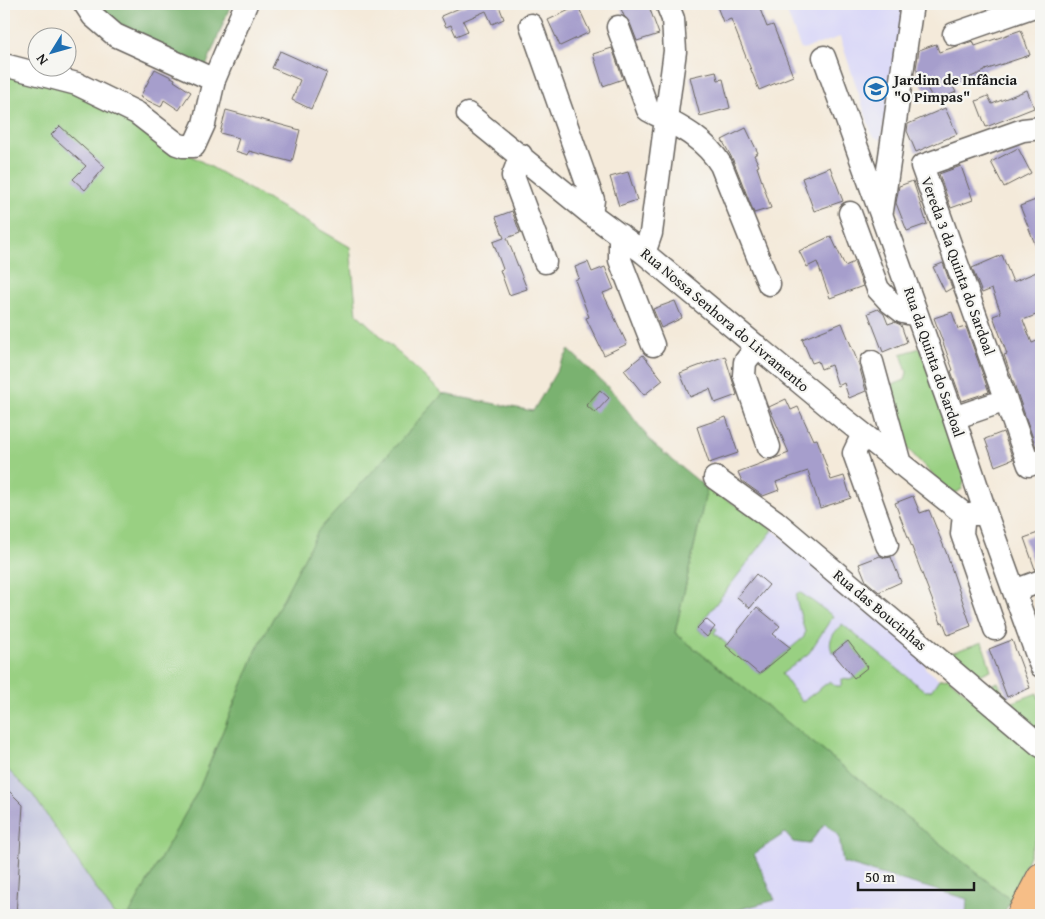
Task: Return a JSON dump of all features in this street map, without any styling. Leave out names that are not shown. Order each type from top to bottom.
[{"type":"main road","points":[[1021,915],[1041,877]]},
{"type":"street","points":[[85,4],[93,16],[115,35],[214,80]]},
{"type":"street","points":[[4,65],[77,84],[138,113],[177,144],[194,146],[204,124],[214,80],[246,4]]},
{"type":"street","points":[[644,253],[651,233],[675,51],[673,19],[668,4]]},
{"type":"street","points":[[881,214],[912,4]]},
{"type":"street","points":[[954,34],[1040,4]]},
{"type":"street","points":[[531,25],[593,200],[591,214]]},
{"type":"street","points":[[618,27],[648,110],[701,140],[717,158],[769,284]]},
{"type":"street","name":"Rua da Quinta do Sardoal","points":[[824,57],[954,418],[975,514],[1014,591],[1041,666]]},
{"type":"street","name":"Rua Nossa Senhora do Livramento","points":[[468,114],[591,214],[644,253],[900,464],[975,514]]},
{"type":"street","name":"Vereda 3 da Quinta do Sardoal","points":[[1006,400],[922,166],[1023,130],[1041,128]]},
{"type":"street","points":[[520,155],[513,176],[545,262]]},
{"type":"street","points":[[850,213],[878,289],[903,312],[917,315]]},
{"type":"street","points":[[620,235],[620,260],[653,345]]},
{"type":"street","points":[[757,346],[745,362],[744,375],[769,447]]},
{"type":"street","points":[[872,362],[900,464]]},
{"type":"street","points":[[954,418],[1006,400],[1029,465],[1041,461]]},
{"type":"street","points":[[862,434],[854,453],[887,545]]},
{"type":"street","name":"Rua das Boucinhas","points":[[715,478],[782,527],[1041,746]]},
{"type":"street","points":[[975,514],[962,534],[995,630]]},
{"type":"street","points":[[1014,591],[1041,581]]},
{"type":"shaded area","name":"Jardim de Infância \"O Pimpas\"","points":[[784,4],[907,4],[881,140],[872,134],[840,37],[801,50]]},
{"type":"shaded area","points":[[707,488],[761,520],[926,656],[925,668],[939,679],[948,678],[1041,826],[1003,915],[460,915],[675,633]]},
{"type":"shaded area","points":[[4,766],[33,795],[114,915],[4,915]]},
{"type":"green space","points":[[94,4],[231,4],[205,69],[116,27]]},
{"type":"green space","points":[[4,66],[28,72],[28,78],[53,78],[77,84],[192,156],[350,247],[357,314],[443,394],[318,532],[255,653],[199,789],[129,915],[114,915],[33,795],[4,766]]},
{"type":"green space","points":[[920,348],[965,478],[962,489],[956,493],[947,490],[908,449],[887,387],[905,380],[907,372],[901,354]]},
{"type":"green space","points":[[569,350],[616,395],[653,444],[707,488],[675,633],[1011,900],[1003,915],[966,915],[967,899],[843,863],[839,836],[825,823],[809,844],[793,842],[785,833],[754,854],[775,900],[718,915],[129,915],[199,789],[255,653],[318,531],[443,394],[533,411]]},
{"type":"green space","points":[[707,488],[761,520],[773,530],[697,628],[706,636],[715,627],[717,629],[714,633],[727,644],[726,646],[760,674],[804,637],[805,632],[796,599],[797,593],[801,593],[833,616],[809,653],[782,674],[802,702],[830,681],[836,686],[841,686],[842,679],[850,680],[854,678],[860,657],[848,641],[833,653],[830,645],[832,637],[842,624],[925,691],[931,691],[939,679],[948,678],[1041,754],[1041,826],[1011,900],[675,633]]},
{"type":"green space","points":[[982,642],[991,670],[970,679],[942,656]]},
{"type":"green space","points":[[998,682],[1008,704],[1037,693],[1041,704],[1041,738],[981,688]]},
{"type":"building","points":[[469,4],[504,4],[499,6],[504,19],[492,24],[486,11],[463,21],[468,31],[456,36],[451,25],[446,27],[441,16]]},
{"type":"building","points":[[619,4],[648,4],[659,34],[637,41],[630,23],[624,16]]},
{"type":"building","points":[[716,4],[758,4],[767,27],[773,25],[793,76],[759,90],[731,19],[723,22]]},
{"type":"building","points":[[578,6],[590,32],[560,46],[548,20]]},
{"type":"building","points":[[1021,30],[1030,55],[985,70],[952,85],[956,92],[935,102],[927,88],[924,89],[916,68],[919,50],[936,44],[939,52],[973,41],[975,46]]},
{"type":"building","points":[[612,48],[623,79],[603,86],[593,54]]},
{"type":"building","points":[[280,51],[327,72],[311,109],[292,100],[300,80],[272,68]]},
{"type":"building","points":[[155,69],[175,79],[174,81],[191,92],[179,110],[164,100],[161,107],[140,97]]},
{"type":"building","points":[[716,71],[718,80],[723,79],[730,108],[700,116],[690,77]]},
{"type":"building","points":[[1027,90],[1034,108],[986,127],[976,101],[988,96],[992,104]]},
{"type":"building","points":[[945,108],[957,134],[916,152],[907,131],[908,124]]},
{"type":"building","points":[[226,110],[300,130],[292,162],[249,151],[248,155],[235,151],[239,138],[220,133]]},
{"type":"building","points":[[60,126],[105,167],[85,190],[73,179],[86,166],[51,135]]},
{"type":"building","points":[[746,128],[758,153],[754,155],[771,208],[754,213],[733,160],[722,140]]},
{"type":"building","points":[[1018,148],[1031,173],[1004,187],[991,162]]},
{"type":"building","points":[[961,166],[973,200],[951,208],[939,174]]},
{"type":"building","points":[[830,167],[843,201],[814,211],[802,178]]},
{"type":"building","points":[[628,172],[637,200],[619,206],[610,177]]},
{"type":"building","points":[[913,181],[927,224],[907,231],[896,203],[899,186]]},
{"type":"building","points":[[1041,198],[1041,259],[1020,206]]},
{"type":"building","points":[[512,211],[520,233],[507,238],[527,289],[509,295],[500,270],[503,269],[493,242],[504,238],[496,217]]},
{"type":"building","points":[[831,236],[845,266],[854,262],[863,286],[830,298],[817,262],[807,267],[799,251]]},
{"type":"building","points":[[1002,255],[1013,282],[1041,270],[1041,313],[1023,320],[1032,343],[1037,341],[1041,351],[1041,445],[1036,447],[1004,355],[1007,354],[993,316],[1001,313],[992,289],[982,293],[972,268]]},
{"type":"building","points":[[588,262],[592,272],[605,267],[614,289],[603,293],[627,344],[604,355],[586,318],[589,317],[575,280],[579,278],[575,267]]},
{"type":"building","points":[[943,263],[952,288],[945,292],[933,267]]},
{"type":"building","points":[[675,301],[682,318],[661,328],[653,309]]},
{"type":"building","points":[[878,309],[884,314],[888,324],[894,322],[901,325],[907,342],[883,352],[868,313]]},
{"type":"building","points":[[952,312],[958,329],[966,327],[989,392],[962,401],[934,318]]},
{"type":"building","points":[[842,323],[859,365],[866,391],[849,398],[844,383],[838,386],[831,365],[821,369],[818,361],[812,363],[802,339]]},
{"type":"building","points":[[643,355],[663,380],[644,395],[624,370]]},
{"type":"building","points":[[725,356],[737,395],[715,403],[710,389],[690,397],[680,373]]},
{"type":"building","points":[[600,390],[609,398],[595,413],[586,405]]},
{"type":"building","points":[[786,399],[791,410],[798,407],[813,440],[817,439],[831,480],[844,476],[851,498],[820,508],[808,471],[776,482],[779,490],[763,496],[742,481],[738,472],[789,453],[769,407]]},
{"type":"building","points":[[726,417],[738,453],[709,463],[697,427]]},
{"type":"building","points":[[1003,432],[1013,459],[995,466],[985,439]]},
{"type":"building","points":[[913,496],[920,513],[929,510],[946,552],[971,626],[948,635],[943,622],[941,623],[895,503]]},
{"type":"building","points":[[1041,532],[1041,568],[1035,569],[1024,538]]},
{"type":"building","points":[[880,556],[885,558],[891,557],[901,582],[879,592],[866,581],[859,564]]},
{"type":"building","points":[[756,574],[769,585],[750,608],[737,597]]},
{"type":"building","points":[[757,607],[780,626],[773,634],[791,648],[759,674],[726,646]]},
{"type":"building","points":[[706,619],[715,627],[707,637],[697,628]]},
{"type":"building","points":[[1012,640],[1030,688],[1007,697],[989,649]]},
{"type":"building","points":[[848,641],[868,667],[854,678],[833,653]]},
{"type":"building","points":[[4,786],[23,805],[16,915],[4,915]]},
{"type":"place","name":"Jardim de Infância \"O Pimpas\"","points":[[876,89]]}]
